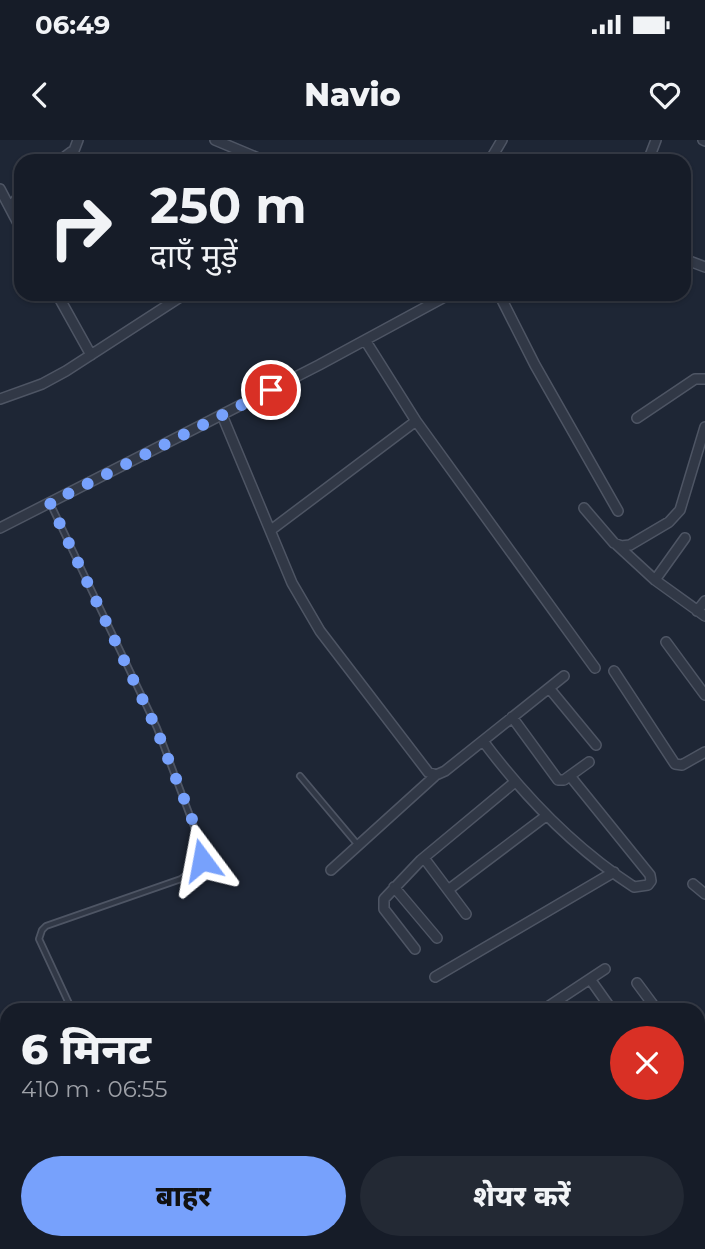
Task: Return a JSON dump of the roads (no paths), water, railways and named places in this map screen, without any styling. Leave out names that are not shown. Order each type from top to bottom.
[{"type":"street","points":[[215,140],[248,154]]},
{"type":"street","points":[[0,189],[14,216]]},
{"type":"street","points":[[10,208],[14,203]]},
{"type":"street","points":[[61,301],[91,355]]},
{"type":"street","points":[[0,399],[41,384],[174,301]]},
{"type":"street","points":[[0,528],[437,301]]},
{"type":"street","points":[[503,301],[618,511]]},
{"type":"street","points":[[365,340],[416,421],[595,668]]},
{"type":"street","points":[[637,418],[695,379],[705,379]]},
{"type":"street","points":[[222,415],[292,583],[320,631],[428,772],[436,775]]},
{"type":"street","points":[[271,530],[416,421]]},
{"type":"street","points":[[617,545],[630,545],[677,514],[705,427]]},
{"type":"street","points":[[584,508],[617,545],[655,580],[701,614],[705,601]]},
{"type":"street","points":[[655,580],[685,538]]},
{"type":"street","points":[[666,642],[705,695]]},
{"type":"street","points":[[614,671],[675,764],[682,765],[705,752]]},
{"type":"street","points":[[331,870],[436,775],[445,771],[564,676]]},
{"type":"street","points":[[549,688],[596,745]]},
{"type":"street","points":[[512,717],[555,778],[561,781],[589,762]]},
{"type":"street","points":[[483,741],[546,816],[614,872],[638,888],[649,885],[650,875],[570,776]]},
{"type":"street","points":[[415,949],[382,905],[384,899],[424,858],[515,782]]},
{"type":"street","points":[[448,890],[546,816]]},
{"type":"street","points":[[424,858],[466,914]]},
{"type":"street","points":[[435,977],[614,872]]},
{"type":"street","points":[[693,884],[705,894]]},
{"type":"street","points":[[394,887],[437,938]]},
{"type":"street","points":[[554,1003],[605,969]]},
{"type":"street","points":[[590,979],[607,1003]]},
{"type":"street","points":[[637,983],[652,1003]]},
{"type":"lane","points":[[50,503],[156,728],[204,853],[199,866],[181,879],[41,930],[39,939],[69,1003]]},
{"type":"lane","points":[[300,776],[359,845]]}]
